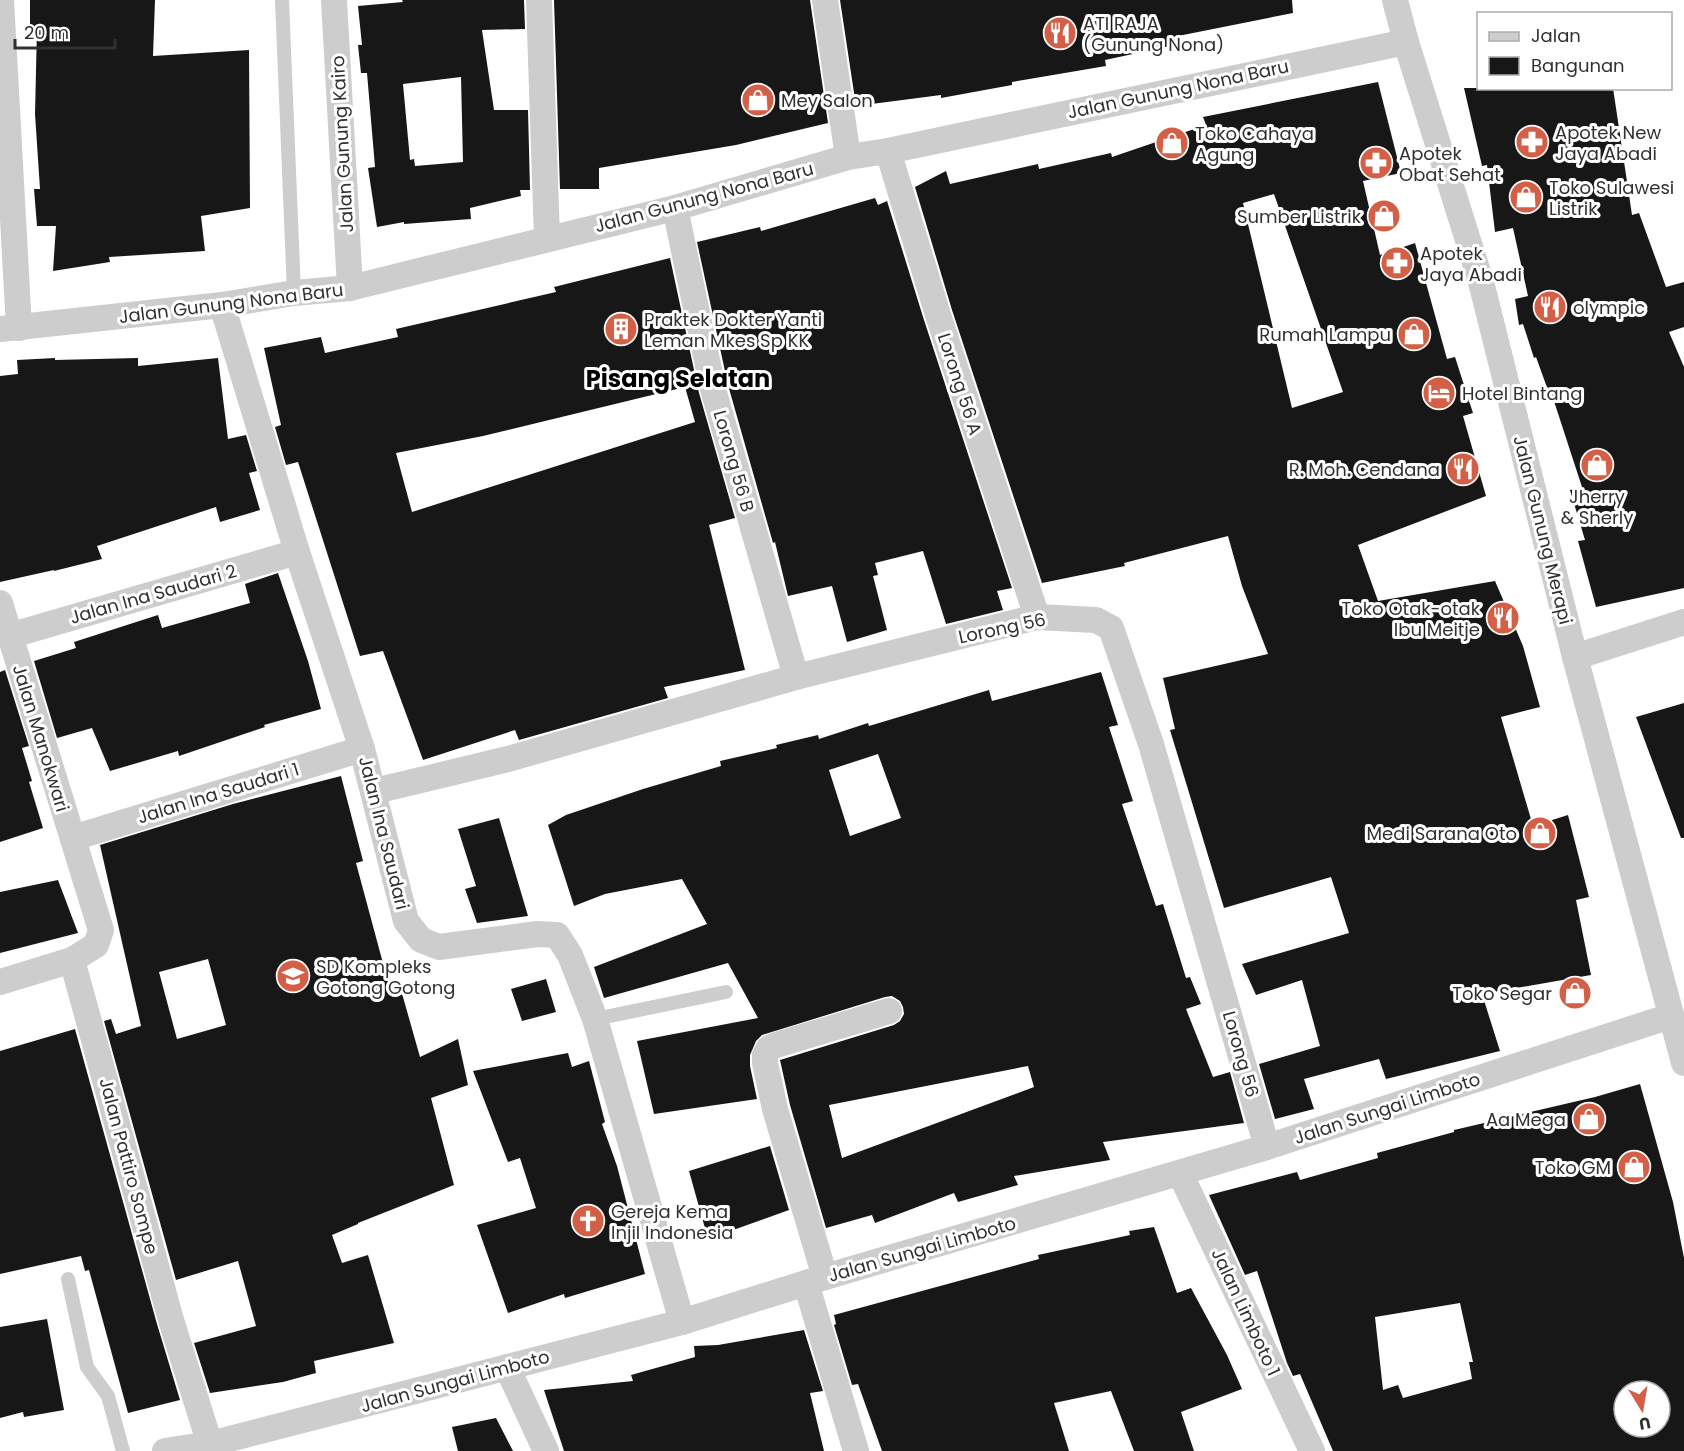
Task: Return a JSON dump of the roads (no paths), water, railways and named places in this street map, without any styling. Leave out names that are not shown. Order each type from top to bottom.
[{"type":"street","points":[[1,0],[10,328]]},
{"type":"street","name":"Jalan Gunung Kairo","points":[[334,0],[350,288]]},
{"type":"street","points":[[539,0],[547,238]]},
{"type":"street","points":[[825,0],[848,157]]},
{"type":"street","name":"Jalan Gunung Merapi","points":[[1395,0],[1481,282],[1575,657],[1684,1063]]},
{"type":"street","name":"Jalan Gunung Nona Baru","points":[[10,328],[222,305],[294,293],[350,288],[675,208],[848,157],[888,151],[1406,42]]},
{"type":"street","name":"Lorong 56 A","points":[[888,151],[938,315],[1037,617]]},
{"type":"street","name":"Lorong 56 B","points":[[675,208],[713,389],[796,677]]},
{"type":"street","name":"Jalan Ina Saudari","points":[[222,305],[297,552],[375,791],[406,921],[422,940],[439,947],[537,934],[556,935],[570,955],[595,1019],[682,1322]]},
{"type":"street","name":"Jalan Ina Saudari 2","points":[[9,636],[297,552]]},
{"type":"street","name":"Jalan Manokwari","points":[[0,603],[101,930],[96,945],[72,960]]},
{"type":"street","name":"Lorong 56","points":[[375,791],[508,759],[796,677],[1037,617],[1096,620],[1111,628],[1151,744],[1268,1147]]},
{"type":"street","points":[[1575,657],[1684,622]]},
{"type":"street","name":"Jalan Ina Saudari 1","points":[[73,838],[362,749]]},
{"type":"street","points":[[0,982],[72,960]]},
{"type":"street","name":"Jalan Pattiro Sompe","points":[[72,960],[168,1309],[211,1448]]},
{"type":"street","points":[[856,1451],[775,1109],[765,1054],[769,1048],[776,1045],[890,1011]]},
{"type":"street","name":"Jalan Sungai Limboto","points":[[165,1451],[211,1448],[682,1322],[816,1280],[1268,1147],[1671,1016]]},
{"type":"street","name":"Jalan Limboto 1","points":[[1180,1173],[1312,1451]]},
{"type":"street","points":[[507,1367],[546,1451]]},
{"type":"lane","points":[[282,0],[294,293]]},
{"type":"lane","points":[[595,1019],[726,992]]},
{"type":"lane","points":[[68,1279],[87,1367],[108,1396],[123,1451]]},
{"type":"place","name":"ATI RAJA (Gunung Nona)","points":[[1060,33]]},
{"type":"place","name":"Mey Salon","points":[[758,100]]},
{"type":"place","name":"Apotek New Jaya Abadi","points":[[1532,142]]},
{"type":"place","name":"Toko Cahaya Agung","points":[[1172,143]]},
{"type":"place","name":"Apotek Obat Sehat","points":[[1376,163]]},
{"type":"place","name":"Toko Sulawesi Listrik","points":[[1526,197]]},
{"type":"place","name":"Sumber Listrik","points":[[1384,216]]},
{"type":"place","name":"Apotek Jaya Abadi","points":[[1397,263]]},
{"type":"place","name":"olympic","points":[[1550,307]]},
{"type":"place","name":"Praktek Dokter Yanti Leman Mkes Sp KK","points":[[621,329]]},
{"type":"place","name":"Rumah Lampu","points":[[1414,334]]},
{"type":"place","name":"Hotel Bintang","points":[[1439,393]]},
{"type":"place","name":"Jherry & Sherly","points":[[1597,465]]},
{"type":"place","name":"R. Moh. Cendana","points":[[1463,469]]},
{"type":"place","name":"Toko Otak-otak Ibu Meitje","points":[[1503,618]]},
{"type":"place","name":"Medi Sarana Oto","points":[[1540,833]]},
{"type":"place","name":"SD Kompleks Gotong Gotong","points":[[293,976]]},
{"type":"place","name":"Toko Segar","points":[[1575,993]]},
{"type":"place","name":"Aa Mega","points":[[1589,1119]]},
{"type":"place","name":"Toko GM","points":[[1634,1167]]},
{"type":"place","name":"Gereja Kema Injil Indonesia","points":[[588,1221]]},
{"type":"district","name":"Pisang Selatan","points":[[678,378]]}]
